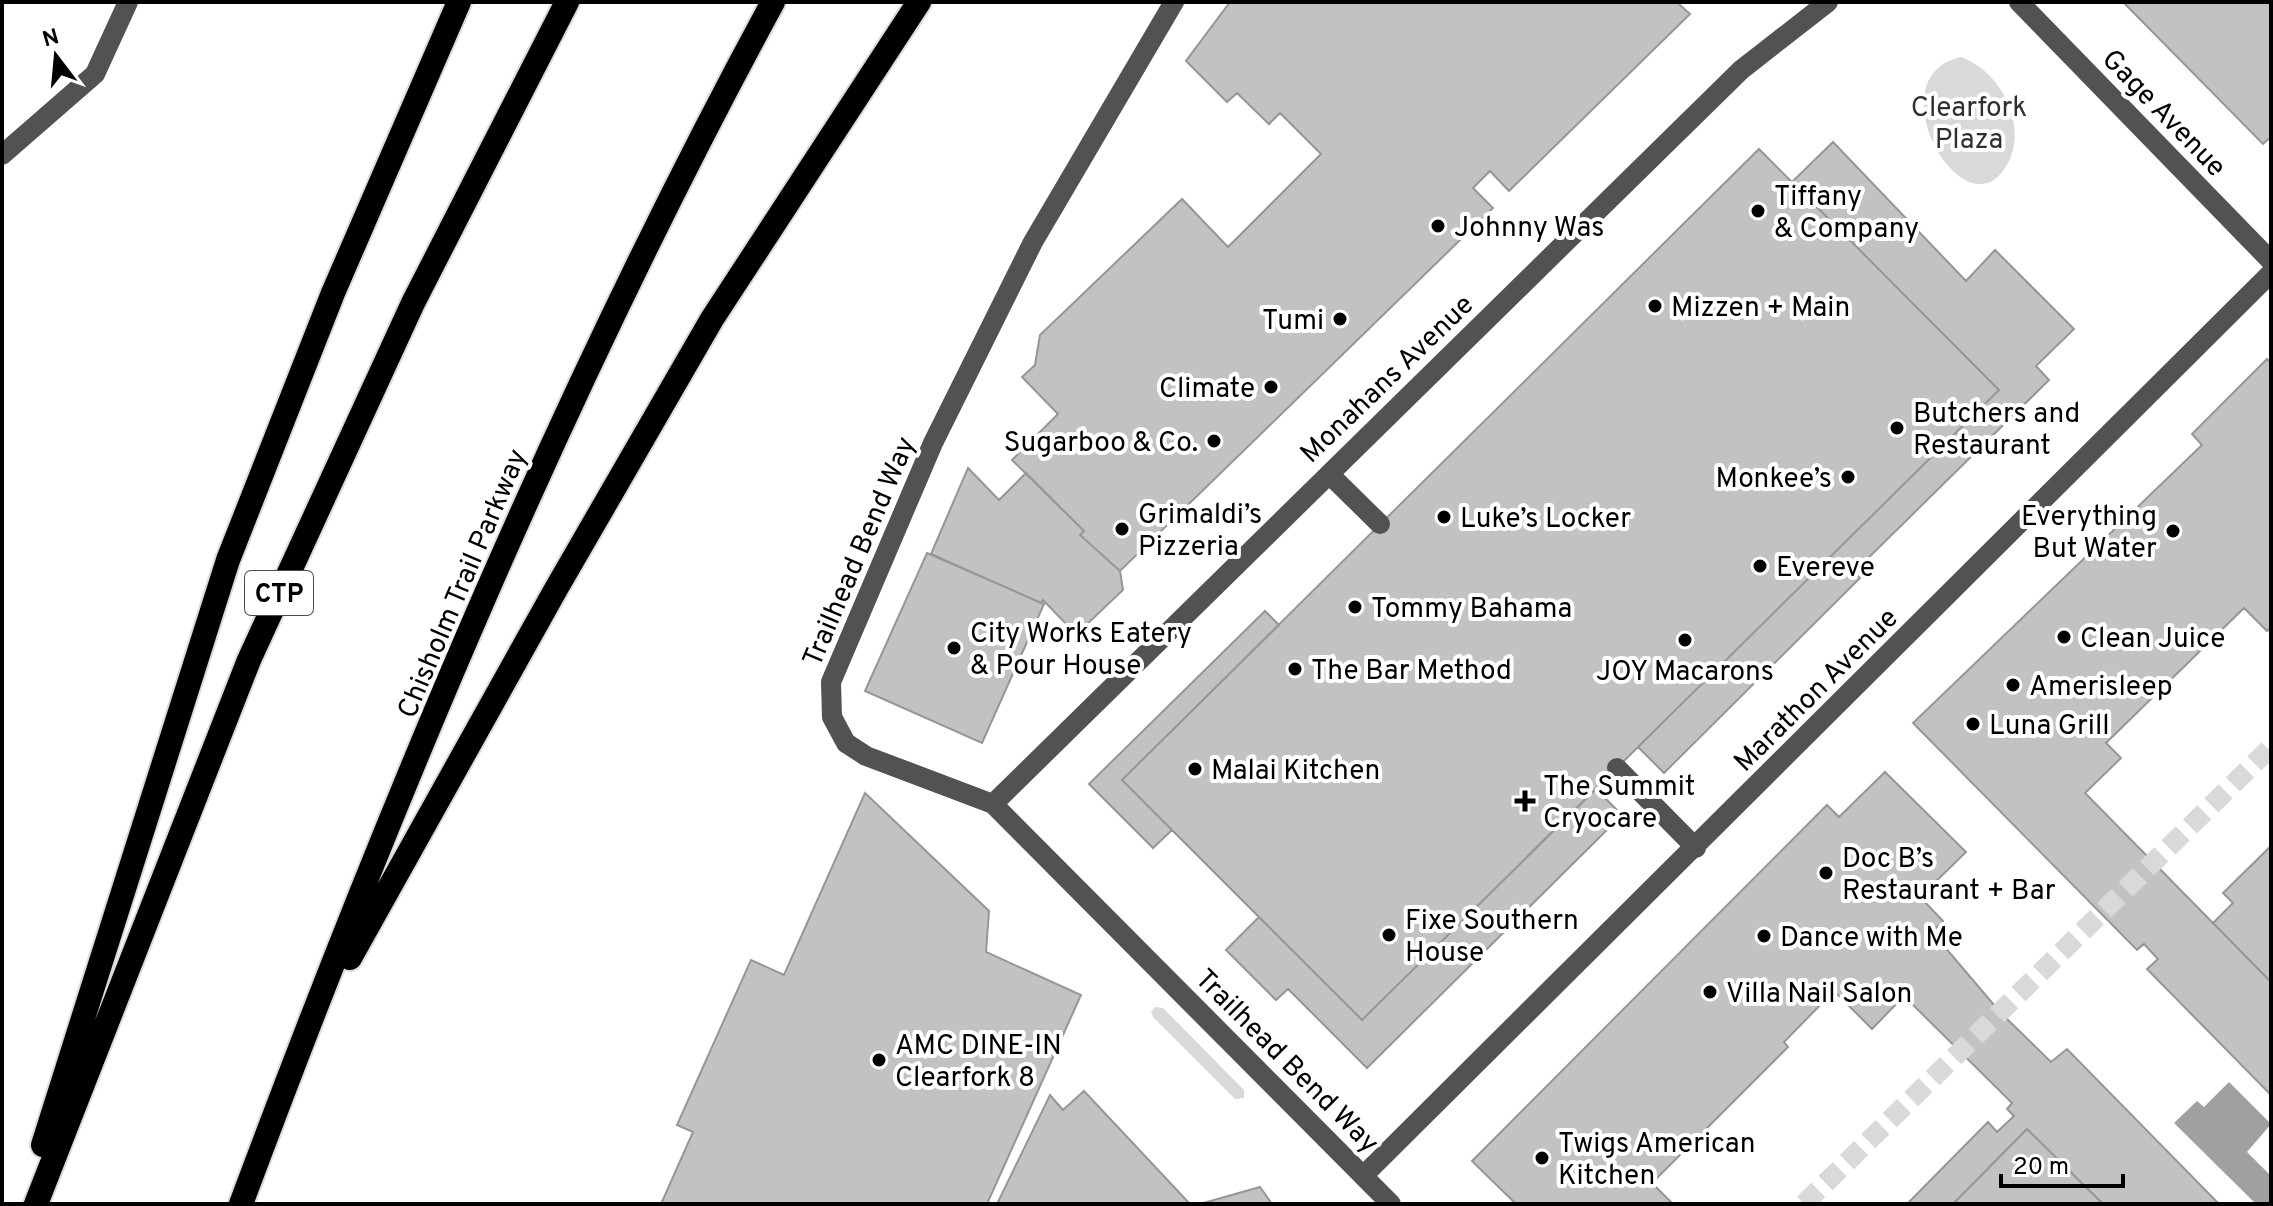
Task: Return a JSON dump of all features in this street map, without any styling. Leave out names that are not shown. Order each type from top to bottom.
[{"type":"highway","points":[[24,1204],[228,560],[333,293],[459,2]]},
{"type":"highway","name":"CTP","points":[[36,1204],[249,660],[413,303],[567,2]]},
{"type":"highway","name":"Chisholm Trail Parkway","points":[[241,1204],[298,1051],[494,571],[656,229],[773,2]]},
{"type":"highway","points":[[298,1051],[682,369],[791,195],[919,2]]},
{"type":"street","points":[[2,155],[95,74],[128,2]]},
{"type":"street","name":"Trailhead Bend Way","points":[[1174,2],[1033,242],[933,443],[831,682],[832,717],[846,743],[866,756],[993,804],[1391,1204]]},
{"type":"street","name":"Monahans Avenue","points":[[993,804],[1741,70],[1828,2]]},
{"type":"street","name":"Gage Avenue","points":[[2019,2],[2271,261]]},
{"type":"street","name":"Marathon Avenue","points":[[1363,1176],[2271,273]]},
{"type":"street","points":[[1329,474],[1380,524]]},
{"type":"street","points":[[1617,768],[1696,848]]},
{"type":"green space","name":"Clearfork Plaza","points":[[1961,57],[1975,64],[1999,88],[2013,119],[2015,136],[2012,152],[2005,168],[1987,183],[1968,181],[1949,167],[1934,145],[1925,118],[1925,92],[1936,70]]},
{"type":"green space","points":[[1155,1007],[1163,1008],[1244,1090],[1244,1098],[1235,1099],[1153,1017],[1151,1012]]},
{"type":"shaded area","points":[[2229,1082],[2271,1124],[2247,1152],[2271,1176],[2271,1204],[2256,1204],[2174,1123],[2197,1101],[2204,1107]]},
{"type":"building","points":[[1230,2],[1681,2],[1679,4],[1690,14],[1509,191],[1490,171],[1473,188],[1493,208],[1120,571],[1080,535],[1084,531],[1012,460],[1058,414],[1022,377],[1035,365],[1040,335],[1182,199],[1228,247],[1321,154],[1280,113],[1269,124],[1237,93],[1227,102],[1186,61]]},
{"type":"building","points":[[2123,2],[2271,2],[2271,137],[2263,144]]},
{"type":"building","points":[[1833,142],[1966,281],[1995,250],[2074,329],[2036,366],[2049,380],[1854,572],[1860,578],[1664,773],[1638,747],[1999,390],[1792,182]]},
{"type":"building","points":[[1759,149],[1999,390],[1362,1020],[1122,780]]},
{"type":"building","points":[[2267,359],[2271,363],[2271,627],[2267,631],[2244,608],[2106,743],[2121,758],[2085,793],[2271,982],[2271,1095],[2147,969],[2158,959],[2144,944],[2137,950],[1913,723],[2202,445],[2192,434]]},
{"type":"building","points":[[968,468],[999,500],[1026,473],[1084,531],[1080,535],[1120,571],[1123,590],[1083,628],[1070,628],[1043,600],[1041,603],[931,554]]},
{"type":"building","name":"City Works Eatery & Pour House","points":[[927,553],[1044,604],[982,743],[865,691]]},
{"type":"building","points":[[1265,611],[1279,625],[1122,780],[1172,830],[1153,848],[1089,784]]},
{"type":"building","points":[[1885,772],[1966,852],[1920,897],[1943,921],[1932,932],[2000,1012],[2051,1062],[2067,1049],[2219,1204],[2103,1204],[2027,1129],[1953,1204],[1907,1204],[1988,1122],[1997,1132],[2014,1116],[2007,1109],[2012,1103],[1904,996],[1872,1029],[1834,991],[1784,1042],[1788,1047],[1652,1183],[1673,1204],[1516,1204],[1472,1161],[1827,805],[1839,817]]},
{"type":"building","points":[[1596,789],[1622,815],[1367,1068],[1288,989],[1276,1000],[1226,950],[1259,917],[1362,1020]]},
{"type":"building","name":"AMC DINE-IN Clearfork 8","points":[[865,793],[989,911],[986,952],[1081,995],[987,1204],[661,1204],[693,1132],[677,1125],[751,960],[784,975]]},
{"type":"building","points":[[2271,846],[2271,982],[2213,923],[2233,903],[2223,893]]},
{"type":"building","points":[[1084,1091],[1190,1204],[997,1204],[1050,1095],[1063,1110]]},
{"type":"building","points":[[2027,1129],[2103,1204],[1953,1204]]},
{"type":"building","points":[[1260,1187],[1272,1204],[1200,1204]]},
{"type":"tunnel","points":[[1804,1204],[2271,747]]},
{"type":"place","name":"Tiffany & Company","points":[[1758,211]]},
{"type":"place","name":"Johnny Was","points":[[1438,226]]},
{"type":"place","name":"Mizzen + Main","points":[[1655,306]]},
{"type":"place","name":"Tumi","points":[[1340,319]]},
{"type":"place","name":"Climate","points":[[1271,387]]},
{"type":"place","name":"Butchers and Restaurant","points":[[1897,428]]},
{"type":"place","name":"Sugarboo & Co.","points":[[1214,441]]},
{"type":"place","name":"Monkee’s","points":[[1848,477]]},
{"type":"place","name":"Luke’s Locker","points":[[1444,517]]},
{"type":"place","name":"Grimaldi’s Pizzeria","points":[[1122,529]]},
{"type":"place","name":"Everything But Water","points":[[2173,531]]},
{"type":"place","name":"Evereve","points":[[1760,566]]},
{"type":"place","name":"Tommy Bahama","points":[[1355,607]]},
{"type":"place","name":"Clean Juice","points":[[2064,637]]},
{"type":"place","name":"JOY Macarons","points":[[1685,640]]},
{"type":"place","name":"City Works Eatery & Pour House","points":[[954,648]]},
{"type":"place","name":"The Bar Method","points":[[1295,669]]},
{"type":"place","name":"Amerisleep","points":[[2013,685]]},
{"type":"place","name":"Luna Grill","points":[[1973,724]]},
{"type":"place","name":"Malai Kitchen","points":[[1195,769]]},
{"type":"place","name":"The Summit Cryocare","points":[[1525,801]]},
{"type":"place","name":"Doc B’s Restaurant + Bar","points":[[1826,873]]},
{"type":"place","name":"Fixe Southern House","points":[[1389,935]]},
{"type":"place","name":"Dance with Me","points":[[1764,936]]},
{"type":"place","name":"Villa Nail Salon","points":[[1710,992]]},
{"type":"place","name":"AMC DINE-IN Clearfork 8","points":[[879,1060]]},
{"type":"place","name":"Twigs American Kitchen","points":[[1542,1158]]}]
